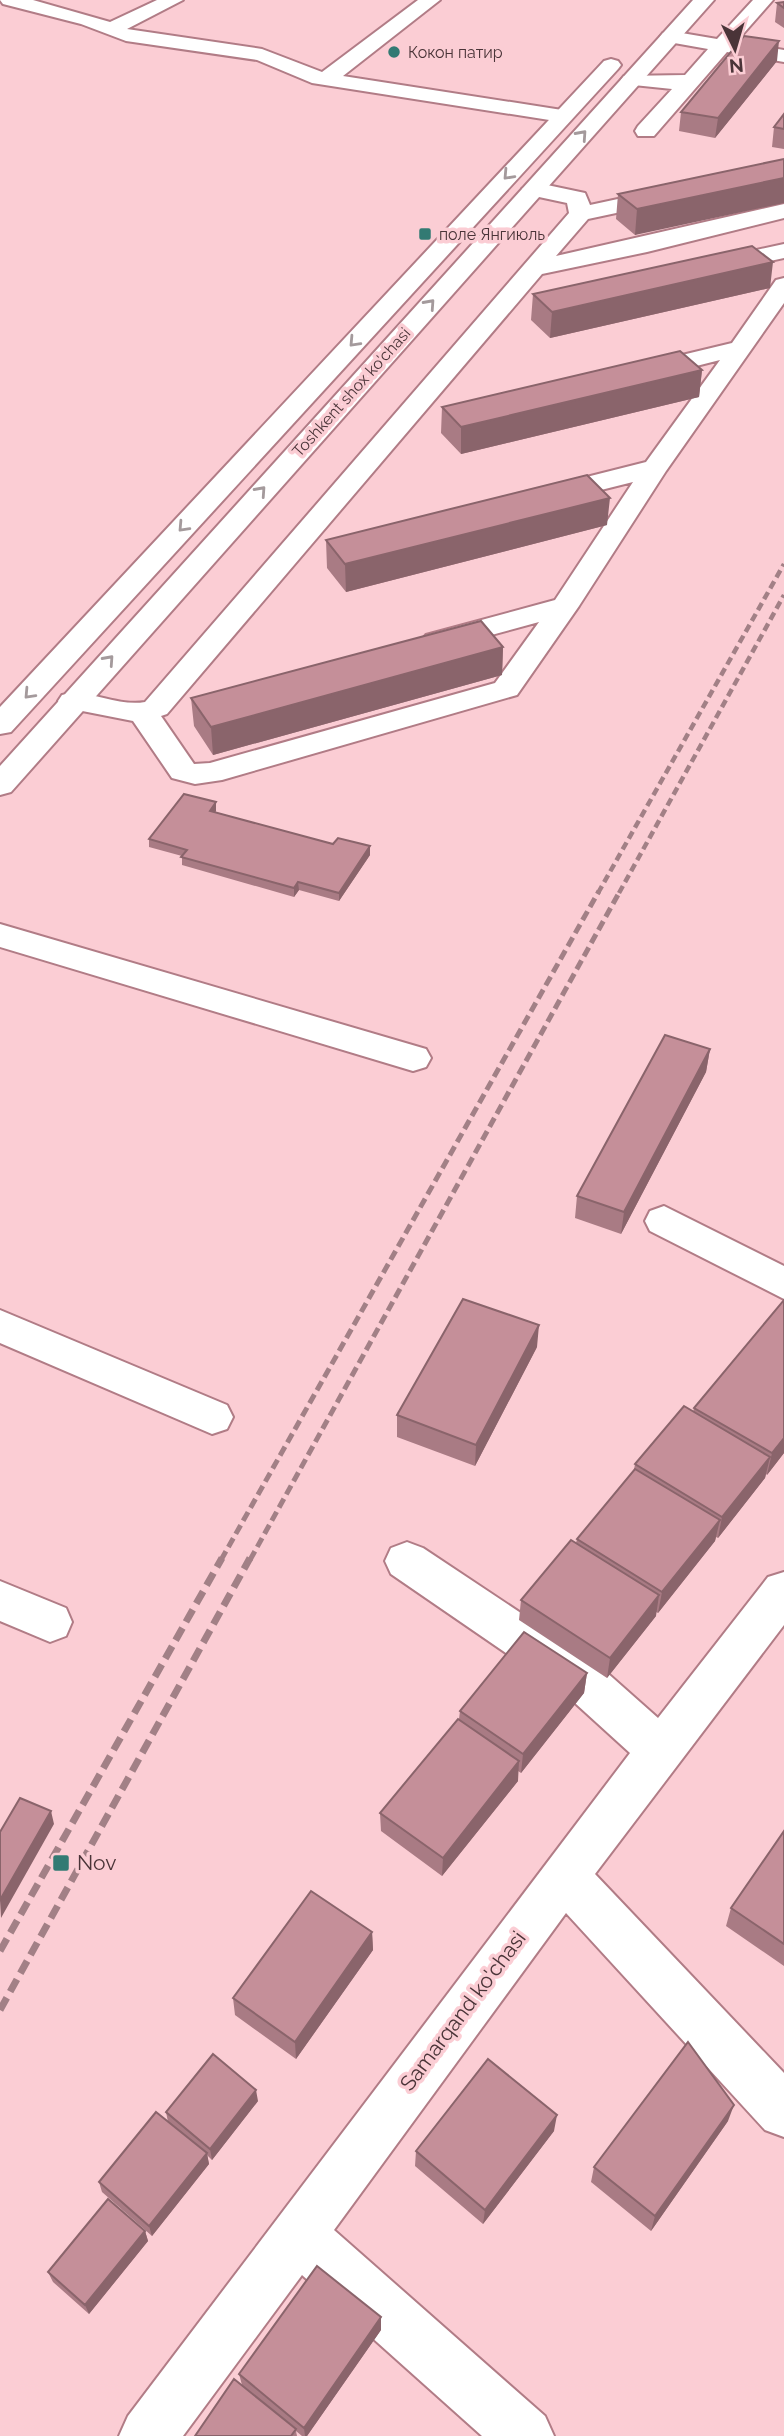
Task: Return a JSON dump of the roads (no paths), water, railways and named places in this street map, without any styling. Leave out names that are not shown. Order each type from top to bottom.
[{"type":"main road","points":[[10,0],[88,20],[108,30],[262,55],[305,74],[326,79],[562,116]]},
{"type":"main road","points":[[108,30],[173,0]]},
{"type":"main road","points":[[326,79],[430,0]]},
{"type":"main road","name":"Toshkent shox ko'chasi","points":[[0,785],[32,746],[704,0]]},
{"type":"main road","points":[[646,131],[763,0]]},
{"type":"main road","points":[[670,37],[784,56]]},
{"type":"main road","name":"Toshkent shox ko'chasi","points":[[0,725],[626,48]]},
{"type":"main road","points":[[631,80],[670,83],[691,80]]},
{"type":"main road","points":[[533,189],[577,198],[580,214]]},
{"type":"main road","points":[[145,716],[156,708],[580,214],[689,191]]},
{"type":"main road","points":[[534,268],[647,245],[784,211]]},
{"type":"main road","points":[[692,271],[784,251]]},
{"type":"main road","points":[[145,716],[183,771],[195,774],[211,773],[506,689],[565,606],[655,468],[784,285]]},
{"type":"main road","points":[[495,313],[535,304]]},
{"type":"main road","points":[[621,376],[741,348]]},
{"type":"main road","points":[[395,429],[435,419]]},
{"type":"main road","points":[[521,502],[655,468]]},
{"type":"main road","points":[[280,564],[320,554]]},
{"type":"main road","points":[[404,650],[565,606]]},
{"type":"main road","points":[[73,701],[145,716],[188,708]]},
{"type":"main road","points":[[0,737],[32,746]]},
{"type":"main road","points":[[0,935],[413,1058]]},
{"type":"main road","points":[[664,1221],[784,1284]]},
{"type":"main road","points":[[0,1326],[212,1417]]},
{"type":"main road","points":[[407,1561],[580,1678],[661,1751]]},
{"type":"main road","name":"Samarqand ko'chasi","points":[[148,2436],[564,1875],[784,1591]]},
{"type":"main road","points":[[0,1600],[50,1622]]},
{"type":"main road","points":[[564,1875],[784,2111]]},
{"type":"main road","points":[[297,2234],[525,2436]]},
{"type":"railway","points":[[598,893],[784,564]]},
{"type":"railway","points":[[619,893],[784,595]]},
{"type":"railway","points":[[221,1560],[599,891]]},
{"type":"railway","points":[[250,1560],[620,891]]},
{"type":"railway","points":[[0,1951],[222,1558]]},
{"type":"railway","points":[[0,2010],[250,1558]]},
{"type":"place","name":"Кокон патир","points":[[394,52]]},
{"type":"place","name":"поле Янгиюль","points":[[425,234]]},
{"type":"place","name":"Nov","points":[[61,1863]]}]
